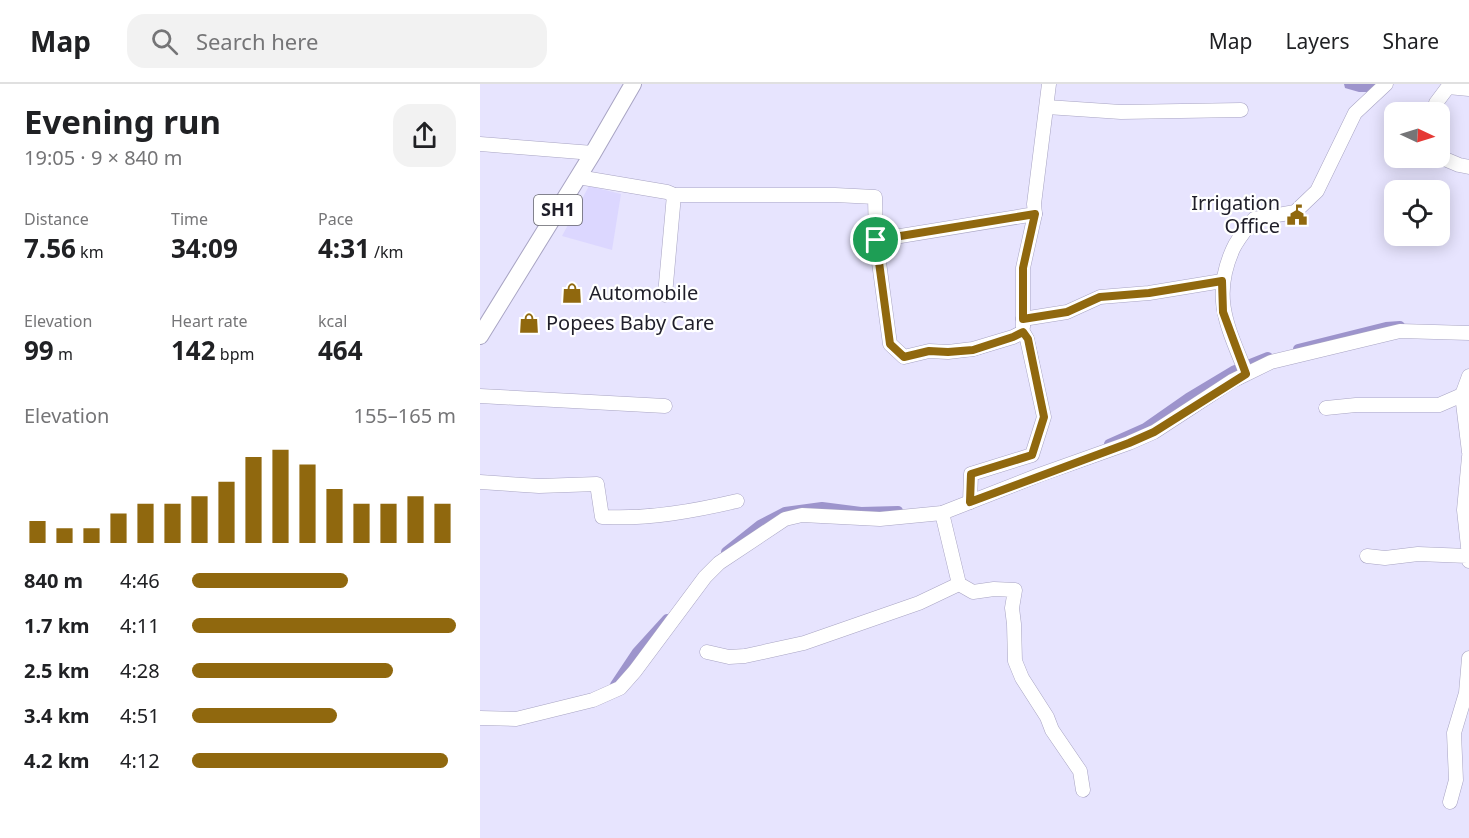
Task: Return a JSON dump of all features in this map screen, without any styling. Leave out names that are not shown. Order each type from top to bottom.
[{"type":"main road","name":"SH1","points":[[480,336],[633,84]]},
{"type":"street","points":[[970,502],[971,474],[1032,455],[1044,417],[1028,339],[1023,326],[1023,268],[1035,214],[1034,204],[1049,84]]},
{"type":"street","points":[[1246,374],[1223,312],[1222,281],[1234,247],[1254,219],[1295,212],[1317,191],[1356,113],[1386,84]]},
{"type":"street","points":[[1437,102],[1448,87],[1469,89]]},
{"type":"street","points":[[1047,107],[1121,112],[1241,110]]},
{"type":"street","points":[[480,144],[593,153]]},
{"type":"street","points":[[1450,161],[1469,167]]},
{"type":"street","points":[[578,177],[674,195],[875,197],[876,240],[890,344],[904,357],[929,351],[973,350],[1013,337],[1023,326],[1067,312],[1100,297],[1149,293],[1222,281]]},
{"type":"street","points":[[665,295],[674,195]]},
{"type":"street","points":[[876,240],[1035,214]]},
{"type":"street","points":[[480,718],[516,719],[593,700],[620,688],[705,577],[719,563],[785,519],[809,515],[880,519],[942,513],[1154,432],[1246,374],[1270,362],[1386,334],[1416,330],[1469,333]]},
{"type":"street","points":[[1367,556],[1385,558],[1418,554],[1469,558],[1464,510],[1469,454],[1462,395],[1469,376]]},
{"type":"street","points":[[1326,408],[1356,405],[1439,405],[1462,395]]},
{"type":"street","points":[[480,396],[665,406]]},
{"type":"street","points":[[480,482],[539,486],[597,484],[602,517],[606,518],[688,512],[737,501]]},
{"type":"street","points":[[942,513],[959,584],[973,592],[994,589],[1015,590],[1012,608],[1014,661],[1047,717],[1052,730],[1080,771],[1083,790]]},
{"type":"street","points":[[707,652],[729,657],[745,656],[804,643],[919,603],[959,584]]},
{"type":"street","points":[[1450,802],[1456,780],[1454,733],[1466,693],[1469,658]]},
{"type":"shaded area","points":[[1344,84],[1379,84],[1373,92],[1359,92],[1345,88]]},
{"type":"shaded area","points":[[589,186],[621,194],[612,250],[562,236]]},
{"type":"waterway","points":[[1298,349],[1386,327],[1400,326]]},
{"type":"waterway","points":[[1109,444],[1145,428],[1188,398],[1233,371],[1268,357]]},
{"type":"waterway","points":[[726,552],[760,525],[785,512],[822,507],[861,512],[898,511]]},
{"type":"waterway","points":[[615,685],[637,652],[667,619]]},
{"type":"place","name":"Irrigation Office","points":[[1297,215]]},
{"type":"place","name":"Automobile","points":[[572,293]]},
{"type":"place","name":"Popees Baby Care","points":[[529,323]]},
{"type":"route","points":[[1035,214],[1023,268],[1023,319],[1067,312],[1100,297],[1149,293],[1222,281],[1223,312],[1246,374],[1154,432],[970,502],[971,474],[1032,455],[1044,417],[1028,339],[1023,332],[973,350],[929,351],[904,357],[890,344],[876,240],[1035,214]]}]
